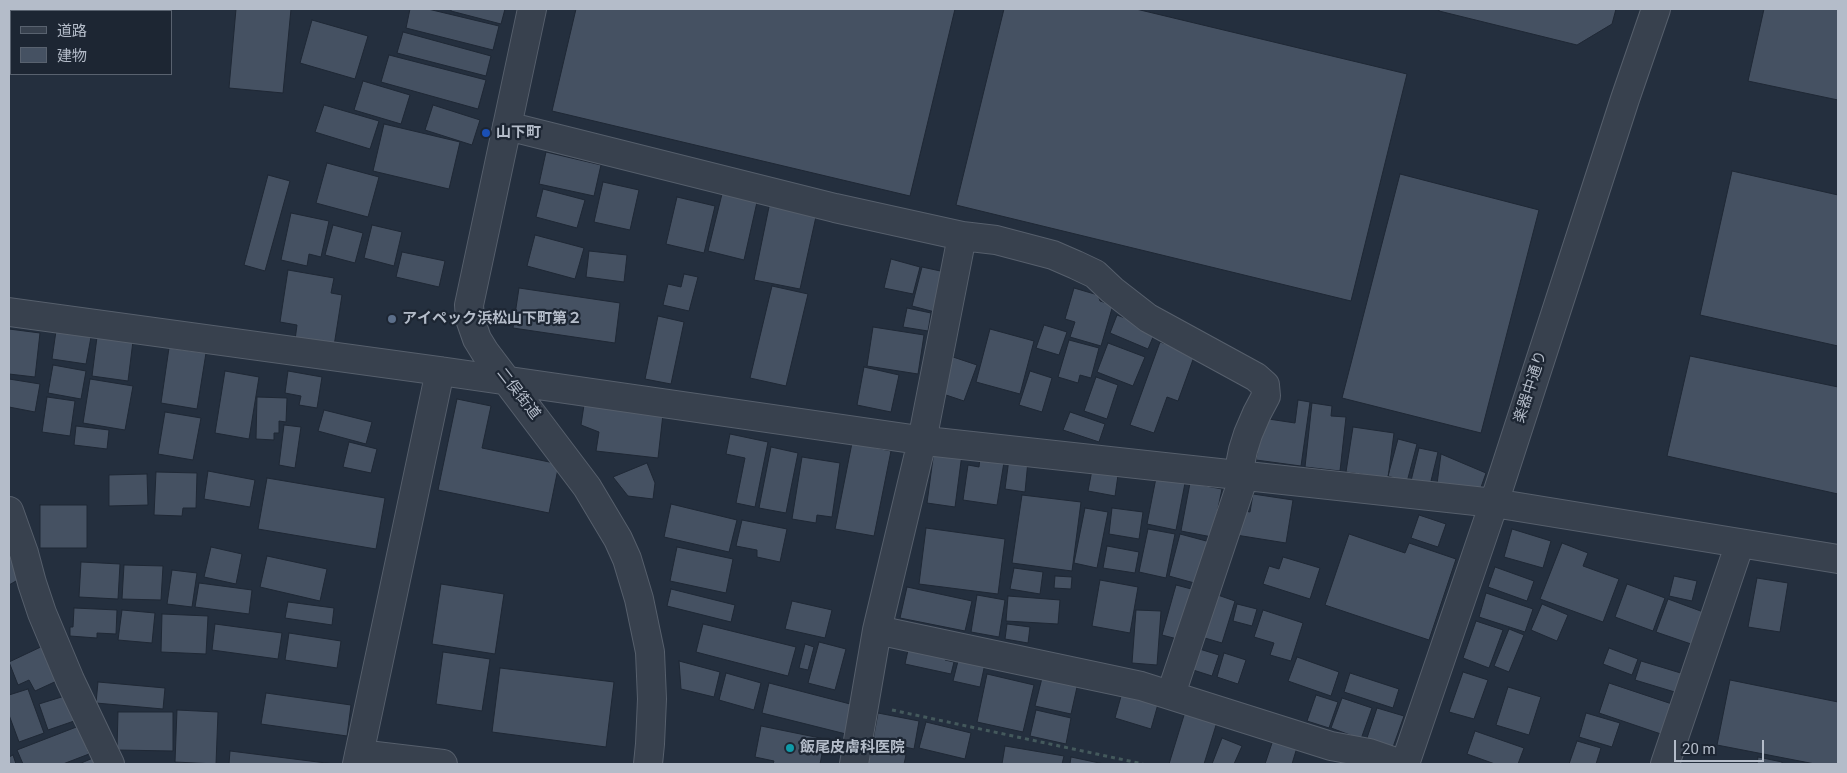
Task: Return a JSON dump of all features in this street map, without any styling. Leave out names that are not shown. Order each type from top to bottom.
[{"type":"street","name":"二俣街道","points":[[532,9],[469,305],[470,319],[477,339],[587,487],[618,539],[633,577],[650,652],[652,699],[648,764]]},
{"type":"street","name":"楽器中通り","points":[[1405,764],[1494,503],[1622,107],[1656,9]]},
{"type":"street","points":[[506,126],[835,208],[962,236],[996,240],[1053,255],[1095,274],[1148,318],[1256,377],[1265,385],[1266,396],[1248,434],[1241,476],[1171,694]]},
{"type":"street","points":[[854,764],[877,630],[922,441],[962,236]]},
{"type":"street","points":[[9,312],[440,371],[922,441],[1494,503],[1838,559]]},
{"type":"street","points":[[440,371],[358,759],[443,764]]},
{"type":"street","points":[[9,511],[42,613],[70,680],[110,764]]},
{"type":"street","points":[[1665,764],[1740,543]]},
{"type":"street","points":[[877,630],[1068,670],[1171,694],[1227,714],[1331,746],[1369,753],[1401,764]]},
{"type":"path","points":[[864,704],[1143,764]]},
{"type":"building","points":[[236,9],[291,9],[283,93],[229,88]]},
{"type":"building","points":[[410,9],[428,9],[499,26],[493,50],[406,28]]},
{"type":"building","points":[[451,9],[505,9],[501,24],[451,11]]},
{"type":"building","points":[[576,9],[955,9],[910,196],[552,111]]},
{"type":"building","points":[[1004,9],[1136,9],[1407,74],[1351,301],[956,205]]},
{"type":"building","points":[[1439,9],[1616,9],[1612,24],[1577,45],[1439,11]]},
{"type":"building","points":[[1764,9],[1838,9],[1838,100],[1748,81]]},
{"type":"building","points":[[312,20],[368,36],[355,79],[300,63]]},
{"type":"building","points":[[403,32],[491,56],[486,76],[397,53]]},
{"type":"building","points":[[389,55],[486,80],[478,109],[381,82]]},
{"type":"building","points":[[363,81],[410,95],[401,124],[354,110]]},
{"type":"building","points":[[324,105],[379,121],[370,149],[315,132]]},
{"type":"building","points":[[433,105],[480,120],[472,145],[425,130]]},
{"type":"building","points":[[384,124],[460,142],[449,189],[373,171]]},
{"type":"building","points":[[546,152],[601,165],[594,196],[539,184]]},
{"type":"building","points":[[327,163],[379,177],[368,217],[316,203]]},
{"type":"building","points":[[1732,171],[1838,195],[1838,346],[1700,315]]},
{"type":"building","points":[[1400,174],[1539,210],[1481,433],[1342,398]]},
{"type":"building","points":[[268,175],[290,181],[265,271],[244,265]]},
{"type":"building","points":[[603,182],[639,190],[630,230],[594,222]]},
{"type":"building","points":[[543,189],[585,200],[577,228],[536,217]]},
{"type":"building","points":[[722,194],[757,202],[744,260],[708,251]]},
{"type":"building","points":[[677,197],[715,206],[704,253],[666,244]]},
{"type":"building","points":[[770,202],[817,212],[800,289],[754,280]]},
{"type":"building","points":[[291,213],[329,221],[321,257],[309,254],[307,266],[281,260]]},
{"type":"building","points":[[333,225],[363,233],[355,263],[325,255]]},
{"type":"building","points":[[372,225],[402,232],[394,266],[364,258]]},
{"type":"building","points":[[535,235],[584,248],[575,279],[527,266]]},
{"type":"building","points":[[589,251],[627,255],[624,282],[586,277]]},
{"type":"building","points":[[402,252],[445,261],[439,287],[396,277]]},
{"type":"building","points":[[891,259],[920,267],[913,294],[884,288]]},
{"type":"building","points":[[922,267],[945,272],[935,312],[912,306]]},
{"type":"building","points":[[288,270],[334,278],[331,293],[342,295],[334,346],[295,340],[297,325],[280,322]]},
{"type":"building","points":[[684,274],[698,277],[689,311],[663,305],[668,284],[681,287]]},
{"type":"building","points":[[772,286],[808,294],[786,386],[750,378]]},
{"type":"building","points":[[519,288],[620,303],[615,343],[513,328]]},
{"type":"building","points":[[1074,288],[1098,295],[1100,301],[1113,305],[1101,346],[1070,337],[1075,322],[1065,319]]},
{"type":"building","points":[[907,308],[931,313],[928,331],[903,327]]},
{"type":"building","points":[[1117,315],[1156,330],[1148,349],[1110,333]]},
{"type":"building","points":[[658,316],[684,322],[671,384],[645,379]]},
{"type":"building","points":[[1044,325],[1067,332],[1059,355],[1036,348]]},
{"type":"building","points":[[873,327],[924,335],[918,374],[867,366]]},
{"type":"building","points":[[9,329],[40,333],[35,377],[9,374]]},
{"type":"building","points":[[990,329],[1034,341],[1020,394],[976,382]]},
{"type":"building","points":[[56,331],[91,337],[86,364],[52,359]]},
{"type":"building","points":[[97,337],[133,341],[128,381],[92,376]]},
{"type":"building","points":[[1069,340],[1099,348],[1091,378],[1080,375],[1078,383],[1058,377]]},
{"type":"building","points":[[1160,342],[1195,354],[1178,401],[1167,397],[1154,433],[1130,425]]},
{"type":"building","points":[[1108,343],[1145,357],[1133,386],[1097,372]]},
{"type":"building","points":[[169,348],[206,353],[197,409],[161,403]]},
{"type":"building","points":[[950,356],[977,365],[964,401],[937,392]]},
{"type":"building","points":[[1690,356],[1838,387],[1838,494],[1667,456]]},
{"type":"building","points":[[53,365],[86,371],[81,399],[48,393]]},
{"type":"building","points":[[864,367],[899,375],[891,412],[857,405]]},
{"type":"building","points":[[225,371],[259,377],[249,439],[215,433]]},
{"type":"building","points":[[288,371],[322,377],[317,408],[299,405],[301,396],[285,393]]},
{"type":"building","points":[[1030,371],[1052,378],[1042,412],[1019,405]]},
{"type":"building","points":[[1096,377],[1118,385],[1107,419],[1084,411]]},
{"type":"building","points":[[9,379],[40,384],[35,412],[9,407]]},
{"type":"building","points":[[90,379],[133,386],[125,430],[83,423]]},
{"type":"building","points":[[47,397],[75,401],[70,436],[42,432]]},
{"type":"building","points":[[257,397],[287,398],[286,422],[279,421],[279,433],[274,433],[274,440],[256,439]]},
{"type":"building","points":[[457,399],[491,406],[482,448],[559,464],[549,513],[438,490]]},
{"type":"building","points":[[1298,400],[1310,402],[1301,466],[1256,460],[1262,418],[1295,423]]},
{"type":"building","points":[[1312,403],[1332,406],[1331,416],[1346,417],[1340,471],[1305,467]]},
{"type":"building","points":[[584,405],[663,414],[658,458],[596,451],[599,432],[581,425]]},
{"type":"building","points":[[324,410],[372,422],[366,444],[318,431]]},
{"type":"building","points":[[165,412],[201,418],[193,460],[158,454]]},
{"type":"building","points":[[1070,412],[1105,424],[1099,442],[1063,430]]},
{"type":"building","points":[[284,425],[301,427],[295,468],[279,465]]},
{"type":"building","points":[[76,426],[109,430],[107,449],[74,445]]},
{"type":"building","points":[[1353,427],[1394,433],[1388,478],[1346,472]]},
{"type":"building","points":[[730,434],[768,442],[755,507],[736,503],[745,458],[726,454]]},
{"type":"building","points":[[1398,439],[1417,444],[1407,482],[1388,476]]},
{"type":"building","points":[[349,442],[377,449],[371,473],[343,467]]},
{"type":"building","points":[[852,443],[891,451],[874,536],[835,529]]},
{"type":"building","points":[[771,447],[798,453],[786,513],[759,508]]},
{"type":"building","points":[[1419,448],[1438,452],[1430,485],[1411,481]]},
{"type":"building","points":[[934,451],[962,454],[955,507],[927,503]]},
{"type":"building","points":[[1441,454],[1486,473],[1480,490],[1437,484]]},
{"type":"building","points":[[802,457],[840,463],[832,517],[817,515],[816,523],[792,519]]},
{"type":"building","points":[[980,458],[1004,462],[997,505],[963,500],[968,465],[979,467]]},
{"type":"building","points":[[1009,459],[1028,461],[1025,492],[1005,489]]},
{"type":"building","points":[[647,463],[655,483],[653,499],[628,496],[613,477]]},
{"type":"building","points":[[1092,470],[1118,475],[1115,496],[1088,491]]},
{"type":"building","points":[[208,471],[255,480],[250,507],[204,499]]},
{"type":"building","points":[[156,472],[197,473],[196,508],[183,508],[182,516],[154,515]]},
{"type":"building","points":[[147,474],[148,505],[109,506],[109,475]]},
{"type":"building","points":[[267,478],[385,498],[376,549],[258,529]]},
{"type":"building","points":[[1156,478],[1185,483],[1176,530],[1147,524]]},
{"type":"building","points":[[1190,483],[1222,489],[1212,537],[1181,531]]},
{"type":"building","points":[[1253,494],[1293,500],[1286,543],[1236,535],[1240,510],[1250,512]]},
{"type":"building","points":[[1022,495],[1081,502],[1072,571],[1012,563]]},
{"type":"building","points":[[671,504],[737,520],[729,552],[664,537]]},
{"type":"building","points":[[40,505],[87,505],[87,548],[40,548]]},
{"type":"building","points":[[1085,508],[1108,512],[1097,568],[1074,563]]},
{"type":"building","points":[[1112,508],[1143,512],[1139,539],[1109,534]]},
{"type":"building","points":[[1419,515],[1446,524],[1438,547],[1411,538]]},
{"type":"building","points":[[742,520],[787,529],[780,562],[757,557],[757,550],[736,546]]},
{"type":"building","points":[[926,528],[1005,539],[998,594],[919,584]]},
{"type":"building","points":[[1148,529],[1175,534],[1166,578],[1139,572]]},
{"type":"building","points":[[1512,529],[1551,541],[1543,568],[1504,557]]},
{"type":"building","points":[[1180,534],[1210,542],[1198,584],[1169,576]]},
{"type":"building","points":[[1349,534],[1405,553],[1409,543],[1456,559],[1429,640],[1325,605]]},
{"type":"building","points":[[1562,543],[1588,553],[1583,566],[1619,579],[1603,622],[1540,599]]},
{"type":"building","points":[[1107,546],[1139,552],[1135,573],[1103,568]]},
{"type":"building","points":[[211,547],[242,554],[236,584],[204,577]]},
{"type":"building","points":[[677,547],[733,559],[726,593],[670,581]]},
{"type":"building","points":[[13,556],[23,577],[9,585],[9,558]]},
{"type":"building","points":[[267,556],[327,569],[320,601],[260,587]]},
{"type":"building","points":[[1283,557],[1320,568],[1310,599],[1263,584],[1269,566],[1279,569]]},
{"type":"building","points":[[81,562],[120,564],[118,599],[79,597]]},
{"type":"building","points":[[124,565],[163,566],[161,600],[122,599]]},
{"type":"building","points":[[1495,567],[1534,581],[1527,601],[1488,587]]},
{"type":"building","points":[[1014,568],[1043,572],[1040,594],[1010,589]]},
{"type":"building","points":[[172,570],[197,573],[192,607],[167,604]]},
{"type":"building","points":[[1055,576],[1072,577],[1071,589],[1054,588]]},
{"type":"building","points":[[1674,576],[1697,581],[1692,601],[1669,596]]},
{"type":"building","points":[[1757,578],[1788,583],[1780,632],[1748,627]]},
{"type":"building","points":[[1100,580],[1138,587],[1130,633],[1092,626]]},
{"type":"building","points":[[199,583],[252,590],[249,614],[195,607]]},
{"type":"building","points":[[441,584],[504,594],[495,654],[432,644]]},
{"type":"building","points":[[1627,584],[1665,598],[1653,631],[1615,617]]},
{"type":"building","points":[[1176,585],[1199,591],[1185,641],[1162,635]]},
{"type":"building","points":[[907,587],[972,601],[965,631],[900,618]]},
{"type":"building","points":[[671,589],[735,605],[731,622],[667,606]]},
{"type":"building","points":[[1212,593],[1235,601],[1222,643],[1198,636]]},
{"type":"building","points":[[1486,593],[1533,609],[1525,632],[1479,617]]},
{"type":"building","points":[[977,595],[1005,600],[999,637],[971,632]]},
{"type":"building","points":[[1008,596],[1060,600],[1058,624],[1006,621]]},
{"type":"building","points":[[1668,599],[1706,613],[1694,645],[1656,632]]},
{"type":"building","points":[[792,601],[832,610],[825,638],[785,629]]},
{"type":"building","points":[[288,602],[334,608],[332,625],[285,618]]},
{"type":"building","points":[[1237,604],[1257,609],[1252,626],[1233,621]]},
{"type":"building","points":[[1542,604],[1568,615],[1557,641],[1531,630]]},
{"type":"building","points":[[74,608],[117,610],[116,634],[97,633],[97,638],[70,636],[70,627],[73,627]]},
{"type":"building","points":[[122,610],[155,613],[152,643],[118,640]]},
{"type":"building","points":[[1136,610],[1161,611],[1157,665],[1132,663]]},
{"type":"building","points":[[1263,610],[1303,623],[1291,661],[1270,655],[1274,643],[1254,637]]},
{"type":"building","points":[[162,614],[208,616],[206,654],[161,652]]},
{"type":"building","points":[[1476,621],[1503,630],[1489,668],[1463,658]]},
{"type":"building","points":[[215,624],[282,633],[278,659],[212,650]]},
{"type":"building","points":[[703,624],[796,647],[788,676],[696,652]]},
{"type":"building","points":[[1007,624],[1030,627],[1028,643],[1005,639]]},
{"type":"building","points":[[1509,629],[1524,635],[1509,672],[1494,666]]},
{"type":"building","points":[[289,633],[341,641],[337,668],[285,660]]},
{"type":"building","points":[[910,641],[948,648],[945,660],[954,662],[951,674],[905,664]]},
{"type":"building","points":[[819,642],[846,649],[835,690],[808,683]]},
{"type":"building","points":[[805,644],[814,647],[808,670],[799,668]]},
{"type":"building","points":[[45,645],[61,679],[35,691],[29,680],[18,685],[9,662]]},
{"type":"building","points":[[1196,648],[1219,655],[1212,676],[1190,669]]},
{"type":"building","points":[[1609,648],[1638,659],[1632,675],[1603,664]]},
{"type":"building","points":[[443,652],[490,659],[482,711],[436,704]]},
{"type":"building","points":[[960,653],[986,659],[980,687],[953,681]]},
{"type":"building","points":[[1224,653],[1246,660],[1238,684],[1217,677]]},
{"type":"building","points":[[1297,657],[1339,672],[1331,696],[1288,681]]},
{"type":"building","points":[[679,661],[720,672],[714,697],[681,689]]},
{"type":"building","points":[[1641,661],[1684,674],[1678,693],[1635,680]]},
{"type":"building","points":[[500,668],[614,682],[606,747],[492,732]]},
{"type":"building","points":[[1044,670],[1079,678],[1071,714],[1035,706]]},
{"type":"building","points":[[1463,672],[1488,680],[1474,719],[1449,712]]},
{"type":"building","points":[[726,673],[761,683],[754,710],[719,700]]},
{"type":"building","points":[[1350,673],[1399,689],[1393,708],[1344,692]]},
{"type":"building","points":[[987,674],[1034,685],[1023,732],[977,722]]},
{"type":"building","points":[[1730,680],[1838,702],[1838,764],[1815,764],[1717,745]]},
{"type":"building","points":[[98,682],[165,688],[163,709],[96,703]]},
{"type":"building","points":[[769,683],[854,705],[846,734],[762,713]]},
{"type":"building","points":[[1609,683],[1672,704],[1661,734],[1599,713]]},
{"type":"building","points":[[1508,687],[1541,697],[1529,735],[1496,725]]},
{"type":"building","points":[[28,689],[44,733],[19,742],[9,715],[9,695]]},
{"type":"building","points":[[1123,689],[1160,697],[1151,729],[1115,718]]},
{"type":"building","points":[[266,693],[351,705],[347,736],[261,724]]},
{"type":"building","points":[[68,695],[77,720],[48,730],[39,704]]},
{"type":"building","points":[[1316,695],[1338,702],[1329,728],[1307,721]]},
{"type":"building","points":[[1342,698],[1372,708],[1361,739],[1331,728]]},
{"type":"building","points":[[1377,708],[1404,716],[1393,747],[1367,738]]},
{"type":"building","points":[[177,710],[218,712],[216,764],[175,762]]},
{"type":"building","points":[[1036,710],[1071,718],[1066,744],[1030,736]]},
{"type":"building","points":[[118,712],[173,712],[173,751],[117,750]]},
{"type":"building","points":[[1185,712],[1217,722],[1204,764],[1169,764]]},
{"type":"building","points":[[878,713],[919,721],[914,749],[873,740]]},
{"type":"building","points":[[1586,713],[1620,723],[1612,747],[1579,737]]},
{"type":"building","points":[[926,722],[971,733],[965,759],[919,748]]},
{"type":"building","points":[[79,726],[89,754],[63,764],[23,764],[17,750]]},
{"type":"building","name":"飯尾皮膚科医院","points":[[761,726],[825,739],[820,764],[773,764],[774,761],[755,757]]},
{"type":"building","points":[[1475,731],[1524,748],[1518,764],[1495,764],[1467,754]]},
{"type":"building","points":[[1274,737],[1298,744],[1292,764],[1265,764]]},
{"type":"building","points":[[1222,738],[1242,746],[1234,764],[1212,764]]},
{"type":"building","points":[[1577,741],[1601,748],[1596,764],[1569,764]]},
{"type":"building","points":[[1005,746],[1064,756],[1062,764],[1002,764]]},
{"type":"building","points":[[872,748],[906,755],[904,764],[868,764]]},
{"type":"building","points":[[230,751],[334,764],[229,764]]},
{"type":"building","points":[[13,755],[16,764],[9,764],[9,757]]},
{"type":"building","points":[[1071,757],[1104,764],[1070,764]]},
{"type":"building","points":[[1758,757],[1782,762],[1782,764],[1757,764]]},
{"type":"building","points":[[93,758],[96,764],[79,764]]},
{"type":"place","name":"山下町","points":[[486,133]]},
{"type":"place","name":"アイペック浜松山下町第２","points":[[392,319]]},
{"type":"place","name":"飯尾皮膚科医院","points":[[790,748]]}]
